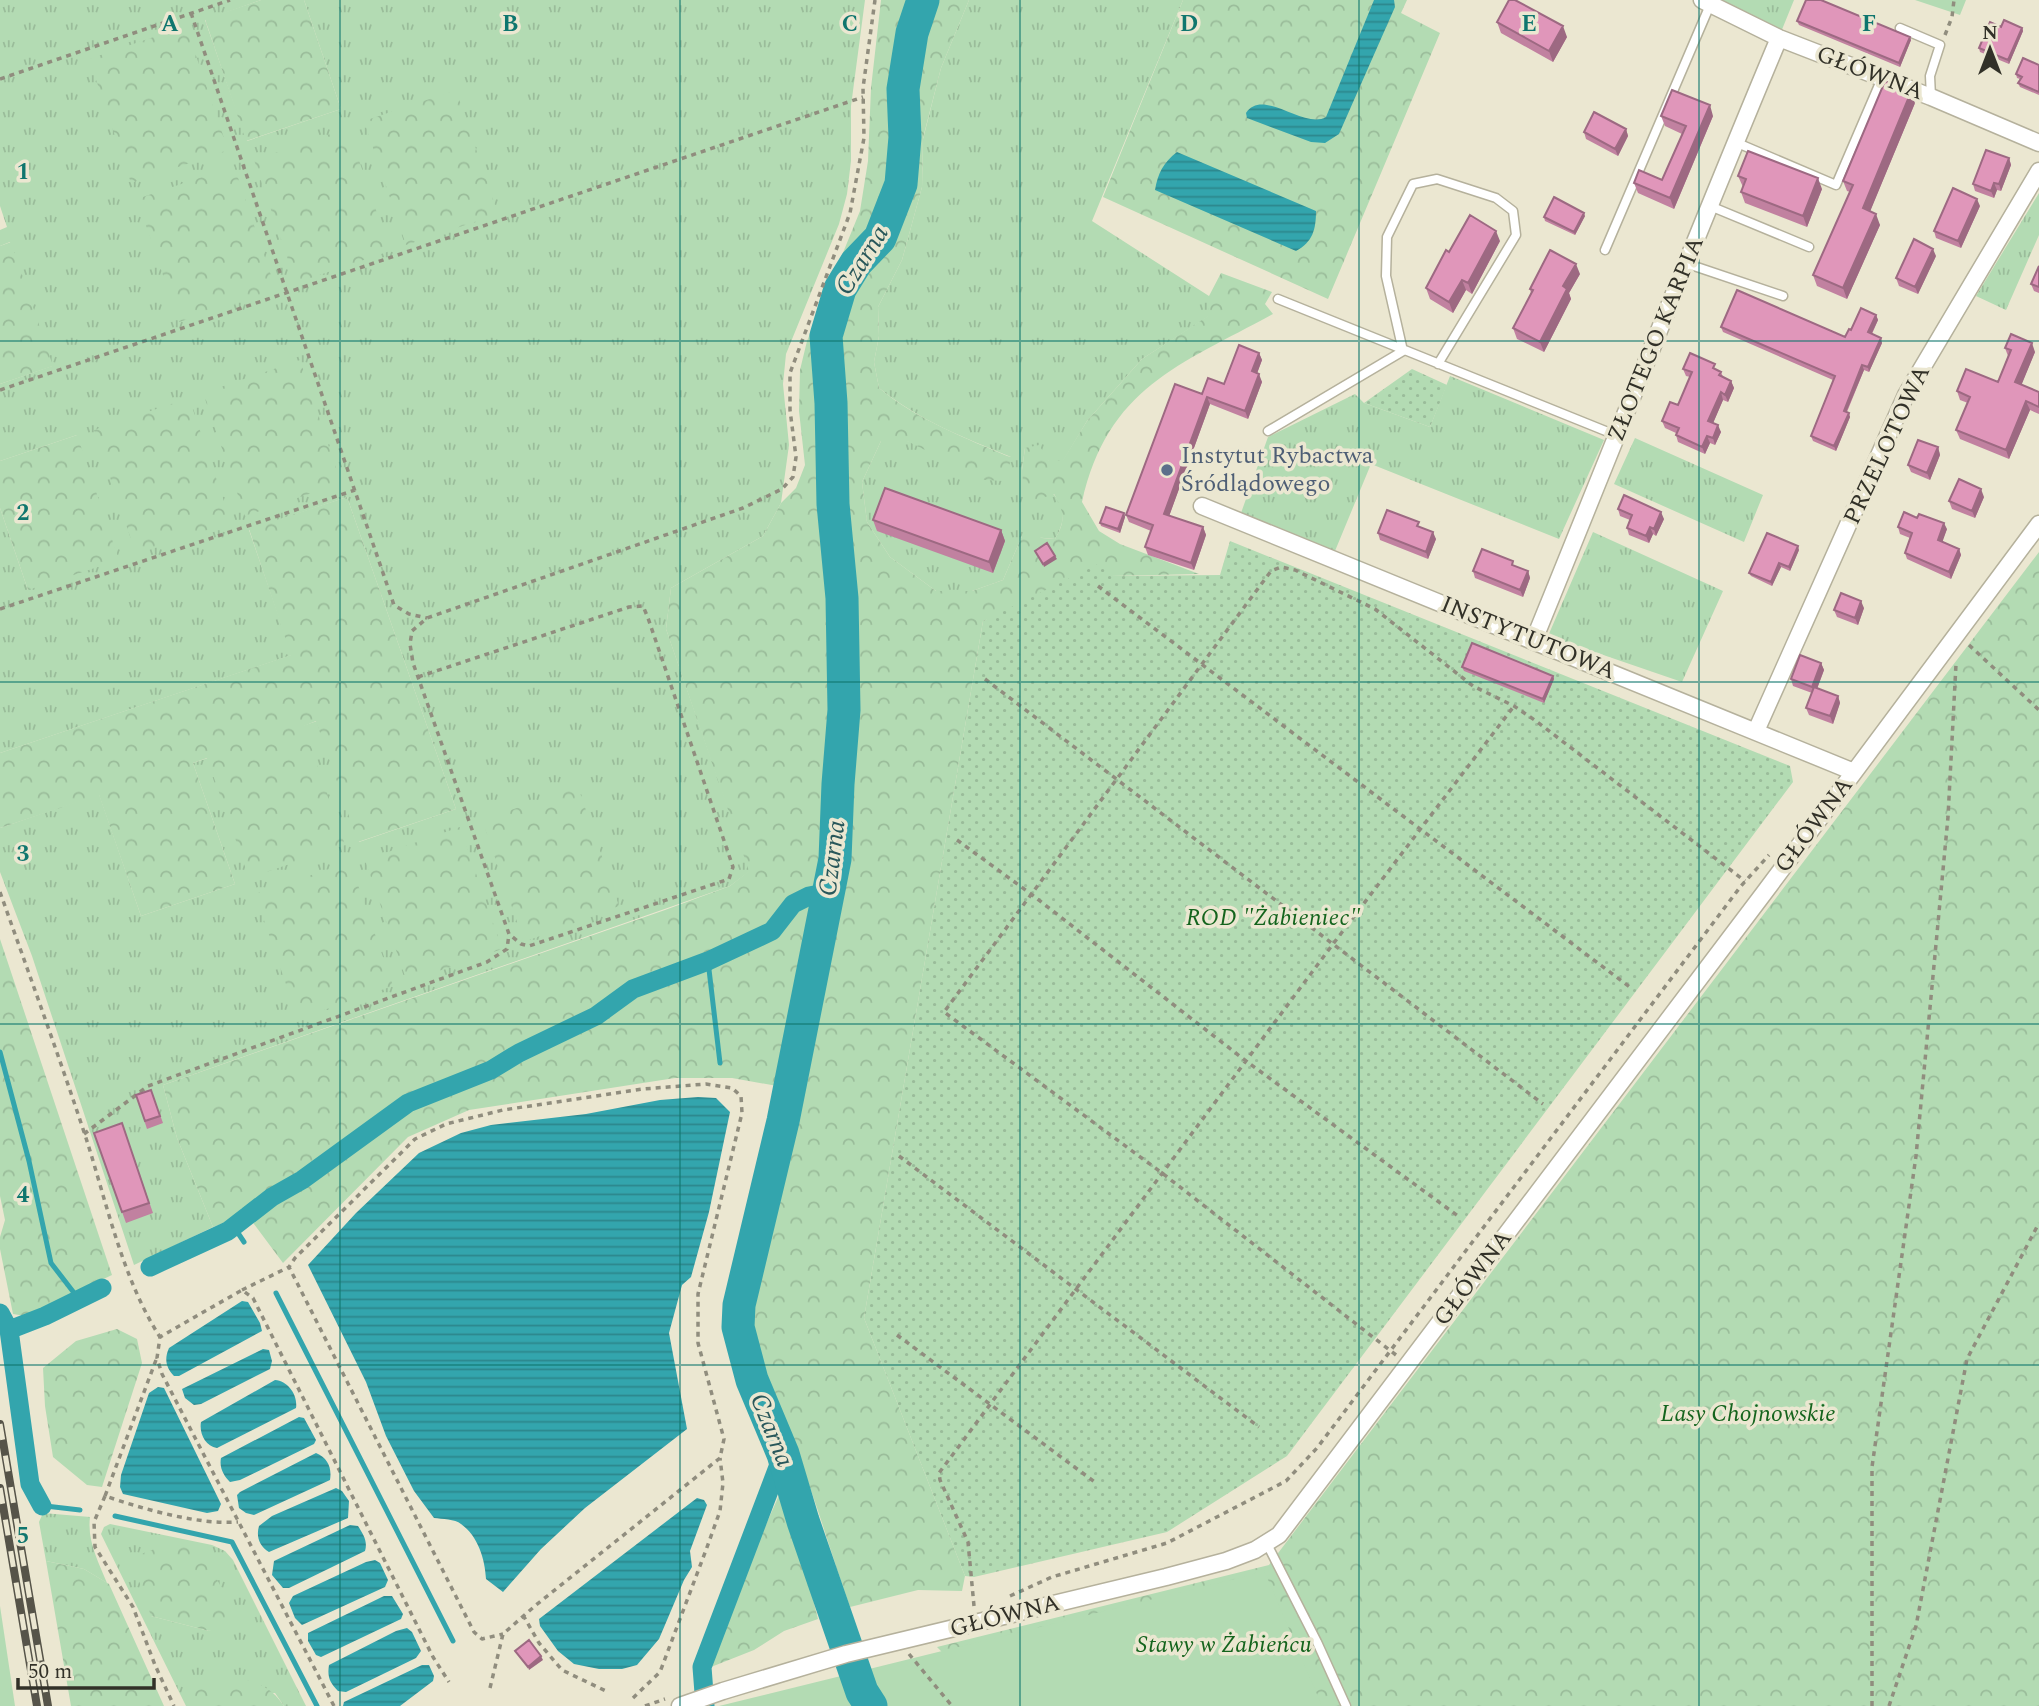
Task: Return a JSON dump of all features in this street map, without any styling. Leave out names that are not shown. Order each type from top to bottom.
[{"type":"street","name":"GŁÓWNA","points":[[1706,3],[1779,38],[1931,97],[2039,143]]},
{"type":"street","name":"ZŁOTEGO KARPIA","points":[[1534,640],[1618,436],[1685,263],[1779,38]]},
{"type":"street","name":"PRZELOTOWA","points":[[1756,731],[1906,395],[2039,171]]},
{"type":"street","name":"INSTYTUTOWA","points":[[1202,506],[1854,772]]},
{"type":"street","name":"GŁÓWNA","points":[[682,1705],[874,1647],[1166,1577],[1243,1555],[1279,1535],[2039,524]]},
{"type":"lane","points":[[1605,250],[1706,3]]},
{"type":"lane","points":[[1900,28],[1940,45],[1930,76],[1931,97]]},
{"type":"lane","points":[[1735,142],[1836,185],[1882,78]]},
{"type":"lane","points":[[1403,351],[1386,276],[1387,237],[1413,184],[1437,179],[1496,198],[1513,211],[1516,235],[1438,364]]},
{"type":"lane","points":[[1710,206],[1808,247]]},
{"type":"lane","points":[[1685,263],[1783,296]]},
{"type":"lane","points":[[1278,299],[1618,436]]},
{"type":"lane","points":[[1269,431],[1403,351]]},
{"type":"lane","points":[[1267,1544],[1346,1706]]},
{"type":"path","points":[[0,79],[230,0]]},
{"type":"path","points":[[84,1134],[148,1086],[487,962],[507,949],[509,934],[413,663],[410,644],[412,631],[427,618],[743,508],[782,489],[793,477],[796,457],[790,410],[790,373],[850,213],[864,138],[863,97],[875,0]]},
{"type":"path","points":[[1940,45],[1952,17],[1954,0]]},
{"type":"path","points":[[191,13],[394,605],[409,614],[427,618]]},
{"type":"path","points":[[0,390],[863,97]]},
{"type":"path","points":[[0,609],[355,490]]},
{"type":"path","points":[[1408,1365],[1162,1173],[944,1012],[1271,571],[1281,568],[1295,570],[1375,609],[1473,686],[1514,706],[1547,729],[1764,893]]},
{"type":"path","points":[[1098,586],[1631,988]]},
{"type":"path","points":[[418,677],[629,607],[643,606],[648,618],[733,867],[729,879],[529,946],[521,944],[509,934]]},
{"type":"path","points":[[1957,634],[2039,710]]},
{"type":"path","points":[[1872,1706],[1872,1467],[1916,1156],[1948,817],[1957,634]]},
{"type":"path","points":[[985,678],[1543,1104]]},
{"type":"path","points":[[983,1609],[974,1611],[968,1542],[939,1473],[1514,706]]},
{"type":"path","points":[[957,840],[1246,1061],[1458,1216]]},
{"type":"path","points":[[1003,1601],[1052,1577],[1167,1543],[1286,1480],[1317,1448],[1745,881],[1772,852]]},
{"type":"path","points":[[0,892],[144,1313],[160,1338],[157,1358],[94,1522],[95,1547],[133,1607],[174,1706]]},
{"type":"path","points":[[160,1338],[289,1266],[415,1139],[446,1124],[503,1110],[643,1089],[706,1084],[732,1088],[741,1096],[742,1113],[698,1294],[698,1343],[724,1439],[720,1458],[723,1483],[720,1511],[660,1672],[633,1698]]},
{"type":"path","points":[[900,1156],[1259,1427]]},
{"type":"path","points":[[1889,1706],[1916,1626],[1967,1359],[2039,1223]]},
{"type":"path","points":[[289,1266],[474,1632],[482,1639],[503,1634],[523,1615],[720,1458]]},
{"type":"path","points":[[242,1290],[253,1298],[433,1657],[449,1682]]},
{"type":"path","points":[[897,1335],[1096,1483]]},
{"type":"path","points":[[157,1358],[162,1374],[334,1706]]},
{"type":"path","points":[[105,1496],[201,1520],[238,1522]]},
{"type":"path","points":[[523,1615],[539,1643],[562,1670],[608,1692]]},
{"type":"path","points":[[490,1688],[503,1634]]},
{"type":"path","points":[[899,1641],[952,1706]]},
{"type":"green space","points":[[0,0],[261,0],[205,20],[247,141],[341,109],[304,0],[865,0],[851,106],[851,161],[847,194],[839,224],[786,354],[783,384],[789,445],[781,503],[763,536],[671,588],[666,629],[750,871],[730,886],[163,1085],[177,1138],[213,1227],[134,1265],[32,956],[0,872],[0,828],[99,794],[141,916],[235,884],[193,763],[317,721],[359,842],[456,809],[347,497],[249,530],[292,655],[0,753],[0,508],[28,590],[77,435],[0,461],[0,384],[52,366],[10,242],[0,246],[0,230],[7,227],[0,206]]},
{"type":"green space","points":[[261,0],[304,0],[341,109],[246,141],[205,19]]},
{"type":"green space","points":[[881,0],[969,0],[941,68],[923,138],[922,187],[902,260],[878,307],[879,336],[874,362],[879,388],[926,419],[1012,458],[1003,481],[985,480],[907,441],[881,441],[862,482],[867,522],[890,557],[936,591],[972,591],[1003,580],[1022,536],[1032,533],[1042,538],[1055,539],[1062,521],[1062,511],[1054,494],[1036,500],[1024,492],[1022,470],[1025,448],[1039,445],[1049,461],[1063,460],[1087,421],[1142,359],[1208,316],[1209,296],[1221,273],[1272,292],[1265,304],[1273,314],[1179,366],[1152,384],[1129,405],[1110,431],[1094,463],[1082,502],[1099,531],[1120,544],[1199,574],[1111,576],[983,621],[864,1318],[965,1576],[962,1591],[918,1590],[850,1607],[805,1473],[757,1362],[749,1323],[748,1303],[805,1091],[732,1078],[675,1078],[469,1110],[408,1137],[283,1263],[242,1208],[229,1221],[213,1227],[177,1138],[163,1085],[665,910],[730,886],[749,871],[666,629],[671,588],[763,536],[781,503],[796,488],[805,465],[799,411],[800,370],[807,341],[860,211],[868,161],[871,88]]},
{"type":"green space","points":[[969,0],[1183,0],[1092,221],[1209,296],[1209,316],[1142,359],[1087,421],[1063,461],[1049,461],[1025,448],[1022,470],[1050,490],[1061,506],[1061,526],[1055,539],[1022,536],[1003,580],[972,591],[936,591],[890,557],[867,522],[862,482],[881,441],[907,441],[1011,457],[942,427],[894,399],[879,388],[874,362],[879,336],[878,307],[902,260],[922,187],[923,139],[941,68]]},
{"type":"green space","points":[[1183,0],[1407,0],[1401,13],[1440,33],[1328,299],[1103,197]]},
{"type":"green space","points":[[1722,0],[1794,0],[1781,32]]},
{"type":"green space","points":[[1915,0],[1966,0],[1960,15]]},
{"type":"green space","points":[[186,26],[228,150],[131,183],[89,59]]},
{"type":"green space","points":[[456,90],[498,214],[406,245],[364,121]]},
{"type":"green space","points":[[348,128],[390,251],[296,283],[254,160]]},
{"type":"green space","points":[[234,166],[276,290],[179,322],[137,199]]},
{"type":"green space","points":[[2039,193],[2039,235],[2006,310],[1976,296]]},
{"type":"green space","points":[[11,242],[53,366],[0,384],[0,246]]},
{"type":"green space","points":[[300,360],[341,483],[245,516],[203,393]]},
{"type":"green space","points":[[1412,369],[1447,385],[1430,427],[1364,403]]},
{"type":"green space","points":[[1450,376],[1604,440],[1559,539],[1371,464],[1335,551],[1241,513],[1268,437],[1355,394],[1364,403],[1430,427]]},
{"type":"green space","points":[[189,398],[231,522],[136,554],[94,430]]},
{"type":"green space","points":[[77,435],[119,560],[28,590],[0,508],[0,461]]},
{"type":"green space","points":[[1635,438],[1763,495],[1744,542],[1614,484]]},
{"type":"green space","points":[[347,497],[456,809],[358,842],[316,721],[304,726],[345,845],[249,878],[207,758],[193,763],[235,884],[141,916],[99,795],[0,828],[0,753],[291,655],[249,529]]},
{"type":"green space","points":[[1593,532],[1723,591],[1682,682],[1548,636]]},
{"type":"green space","name":"ROD \"Żabieniec\"","points":[[1230,541],[1790,766],[1793,782],[1287,1456],[1167,1532],[974,1577],[965,1576],[864,1318],[983,621],[1102,562],[1111,576],[1220,575]]},
{"type":"green space","name":"Lasy Chojnowskie","points":[[2039,552],[2039,1706],[995,1706],[937,1647],[1269,1565]]},
{"type":"green space","points":[[578,787],[619,906],[524,942],[482,820]]},
{"type":"green space","points":[[460,827],[502,949],[407,982],[365,860]]},
{"type":"green space","points":[[350,862],[393,986],[298,1019],[255,894]]},
{"type":"green space","points":[[0,939],[112,1275],[25,1316],[13,1314],[0,1249],[5,1220],[0,1196]]},
{"type":"green space","points":[[117,1329],[137,1339],[142,1363],[102,1487],[87,1485],[53,1457],[45,1406],[43,1368],[76,1341]]},
{"type":"green space","points":[[784,1484],[818,1619],[784,1631],[754,1650],[711,1667],[712,1652],[733,1599]]},
{"type":"green space","points":[[43,1513],[90,1517],[92,1543],[107,1583],[84,1569],[46,1561],[39,1522]]},
{"type":"green space","points":[[110,1524],[212,1545],[225,1551],[233,1560],[306,1706],[284,1706],[275,1693],[188,1694],[186,1706],[101,1534],[104,1527]],"holes":[[[234,1614],[209,1631],[151,1616]]]},
{"type":"green space","points":[[185,1541],[207,1560],[235,1614],[223,1626],[209,1631],[151,1616],[137,1575],[141,1554]]},
{"type":"green space","points":[[46,1561],[84,1569],[109,1584],[164,1706],[71,1706]]},
{"type":"green space","name":"Stawy w Żabieńcu","points":[[1263,1568],[1322,1706],[719,1706],[1251,1575]]},
{"type":"green space","points":[[0,1606],[15,1706],[0,1706]]},
{"type":"green space","points":[[243,1679],[266,1688],[284,1706],[188,1706],[187,1694],[198,1686]]},
{"type":"water","points":[[1374,0],[1394,0],[1395,7],[1339,134],[1325,143],[1311,142],[1247,118],[1246,113],[1253,106],[1263,104],[1307,118],[1326,117]]},
{"type":"water","points":[[1177,152],[1316,211],[1310,239],[1296,251],[1155,190],[1162,169]]},
{"type":"water","points":[[716,1098],[730,1112],[709,1212],[691,1277],[682,1285],[669,1333],[687,1429],[585,1508],[541,1549],[503,1592],[486,1579],[480,1548],[467,1529],[455,1521],[434,1518],[414,1491],[386,1436],[366,1382],[308,1265],[356,1213],[419,1153],[461,1133],[491,1125],[586,1114],[660,1100]]},
{"type":"water","points":[[242,1301],[248,1302],[262,1331],[179,1376],[174,1376],[167,1363],[169,1348]]},
{"type":"water","points":[[263,1349],[269,1350],[272,1361],[270,1369],[201,1404],[194,1405],[185,1398],[182,1389]]},
{"type":"water","points":[[275,1380],[284,1383],[291,1390],[296,1408],[217,1448],[206,1442],[202,1435],[201,1422]]},
{"type":"water","points":[[158,1387],[164,1388],[221,1504],[218,1511],[207,1513],[123,1494],[120,1487],[121,1475],[149,1393]]},
{"type":"water","points":[[299,1417],[304,1418],[316,1440],[314,1444],[240,1480],[228,1480],[221,1468],[221,1458]]},
{"type":"water","points":[[316,1453],[328,1464],[330,1480],[254,1515],[239,1508],[237,1495],[240,1492]]},
{"type":"water","points":[[336,1488],[342,1491],[349,1501],[348,1518],[269,1552],[263,1547],[258,1537],[259,1526],[272,1516]]},
{"type":"water","points":[[697,1498],[704,1500],[707,1505],[690,1551],[692,1567],[659,1639],[637,1665],[622,1669],[599,1669],[574,1664],[558,1651],[540,1626],[539,1619]]},
{"type":"water","points":[[350,1525],[358,1526],[362,1532],[365,1551],[289,1588],[283,1588],[272,1575],[274,1561]]},
{"type":"water","points":[[375,1560],[380,1563],[388,1580],[385,1587],[302,1625],[295,1618],[289,1603],[293,1596]]},
{"type":"water","points":[[384,1596],[392,1596],[403,1614],[401,1619],[321,1657],[316,1655],[308,1641],[308,1633]]},
{"type":"water","points":[[407,1628],[412,1632],[421,1651],[416,1658],[346,1692],[338,1691],[329,1676],[329,1665]]},
{"type":"water","points":[[422,1665],[429,1665],[434,1676],[433,1681],[400,1706],[343,1706],[344,1702]]},
{"type":"building","points":[[1509,0],[1515,0],[1563,26],[1549,51],[1497,22]]},
{"type":"building","points":[[1806,0],[1821,0],[1910,37],[1899,63],[1797,21]]},
{"type":"building","points":[[2004,20],[2022,28],[2008,60],[1979,48],[1990,22],[2001,27]]},
{"type":"building","points":[[2023,58],[2039,65],[2039,92],[2018,83],[2022,77],[2016,74]]},
{"type":"building","points":[[1885,81],[1911,92],[1863,208],[1876,214],[1843,288],[1813,275],[1853,185],[1843,181]]},
{"type":"building","points":[[1672,90],[1710,105],[1670,198],[1634,183],[1639,170],[1662,180],[1686,126],[1661,116]]},
{"type":"building","points":[[1594,112],[1626,129],[1615,149],[1584,132]]},
{"type":"building","points":[[1986,150],[2009,158],[1999,184],[1994,183],[1991,191],[1973,184]]},
{"type":"building","points":[[1748,151],[1818,178],[1803,216],[1741,192],[1746,179],[1738,176]]},
{"type":"building","points":[[1953,188],[1977,199],[1958,241],[1934,231]]},
{"type":"building","points":[[1554,197],[1584,213],[1574,232],[1544,217]]},
{"type":"building","points":[[1470,215],[1496,231],[1468,283],[1462,280],[1449,302],[1426,288],[1446,250],[1449,252]]},
{"type":"building","points":[[1914,239],[1933,249],[1915,287],[1896,278]]},
{"type":"building","points":[[1550,250],[1576,264],[1563,286],[1567,289],[1540,342],[1513,328]]},
{"type":"building","points":[[2039,266],[2039,287],[2031,284]]},
{"type":"building","points":[[1737,290],[1845,337],[1861,308],[1876,315],[1868,332],[1881,338],[1868,367],[1862,365],[1844,411],[1849,413],[1834,446],[1811,436],[1835,376],[1721,327]]},
{"type":"building","points":[[2011,334],[2032,343],[2015,382],[2039,392],[2039,407],[2026,401],[2006,450],[1956,430],[1970,397],[1957,391],[1966,369],[1998,382],[2011,350],[2005,348]]},
{"type":"building","points":[[1239,345],[1259,353],[1252,371],[1259,374],[1245,411],[1207,397],[1164,514],[1203,527],[1191,563],[1145,547],[1153,525],[1126,515],[1175,384],[1202,394],[1208,378],[1224,384]]},
{"type":"building","points":[[1690,353],[1715,364],[1713,368],[1721,372],[1719,375],[1731,381],[1725,395],[1721,392],[1708,421],[1718,425],[1713,438],[1707,436],[1702,447],[1676,435],[1679,428],[1662,421],[1670,402],[1678,405],[1692,372],[1683,369]]},
{"type":"building","points":[[1918,440],[1938,447],[1927,473],[1908,465]]},
{"type":"building","points":[[1959,479],[1981,489],[1972,511],[1949,501]]},
{"type":"building","points":[[885,488],[1001,530],[989,562],[873,520]]},
{"type":"building","points":[[1624,495],[1661,512],[1654,529],[1650,527],[1646,536],[1627,528],[1632,515],[1618,509]]},
{"type":"building","points":[[1106,507],[1124,513],[1118,529],[1100,523]]},
{"type":"building","points":[[1387,510],[1419,522],[1417,526],[1433,532],[1426,552],[1378,533]]},
{"type":"building","points":[[1904,512],[1917,518],[1919,514],[1944,523],[1938,540],[1959,549],[1949,572],[1905,553],[1912,533],[1898,527]]},
{"type":"building","points":[[1767,533],[1798,546],[1789,567],[1779,563],[1771,582],[1749,573]]},
{"type":"building","points":[[1047,543],[1055,556],[1043,564],[1035,551]]},
{"type":"building","points":[[1482,549],[1513,561],[1512,565],[1528,571],[1520,590],[1473,571]]},
{"type":"building","points":[[1841,593],[1861,601],[1855,618],[1834,610]]},
{"type":"building","points":[[1472,643],[1553,676],[1543,699],[1462,667]]},
{"type":"building","points":[[1800,655],[1821,663],[1812,687],[1791,679]]},
{"type":"building","points":[[1814,687],[1838,696],[1830,716],[1806,708]]},
{"type":"building","points":[[151,1090],[160,1116],[145,1121],[136,1095]]},
{"type":"building","points":[[122,1123],[149,1203],[122,1212],[94,1133]]},
{"type":"building","points":[[529,1640],[541,1656],[528,1667],[515,1651]]},
{"type":"waterway","name":"Czarna","points":[[871,1706],[862,1692],[803,1521],[783,1454],[752,1380],[738,1327],[739,1305],[783,1121],[835,859],[844,710],[842,598],[833,504],[831,403],[826,336],[840,289],[856,263],[880,238],[901,184],[905,137],[903,89],[912,33],[923,0]]},
{"type":"waterway","points":[[150,1267],[228,1231],[272,1197],[302,1180],[408,1103],[491,1070],[519,1053],[596,1016],[633,989],[708,961],[772,931],[793,904],[809,896],[830,892]]},
{"type":"waterway","points":[[708,961],[720,1063]]},
{"type":"waterway","points":[[0,1052],[29,1161],[51,1263],[78,1298]]},
{"type":"waterway","points":[[234,1227],[244,1242]]},
{"type":"waterway","points":[[9,1330],[102,1288]]},
{"type":"waterway","points":[[276,1293],[453,1641]]},
{"type":"waterway","points":[[0,1313],[9,1330],[30,1484],[42,1506]]},
{"type":"waterway","points":[[705,1706],[702,1667],[783,1454]]},
{"type":"waterway","points":[[37,1505],[80,1510]]},
{"type":"waterway","points":[[115,1516],[232,1542],[317,1706]]},
{"type":"railway","points":[[0,1424],[48,1706]]},
{"type":"railway","points":[[0,1488],[37,1706]]},
{"type":"place","name":"Instytut Rybactwa Śródlądowego","points":[[1167,470]]}]
